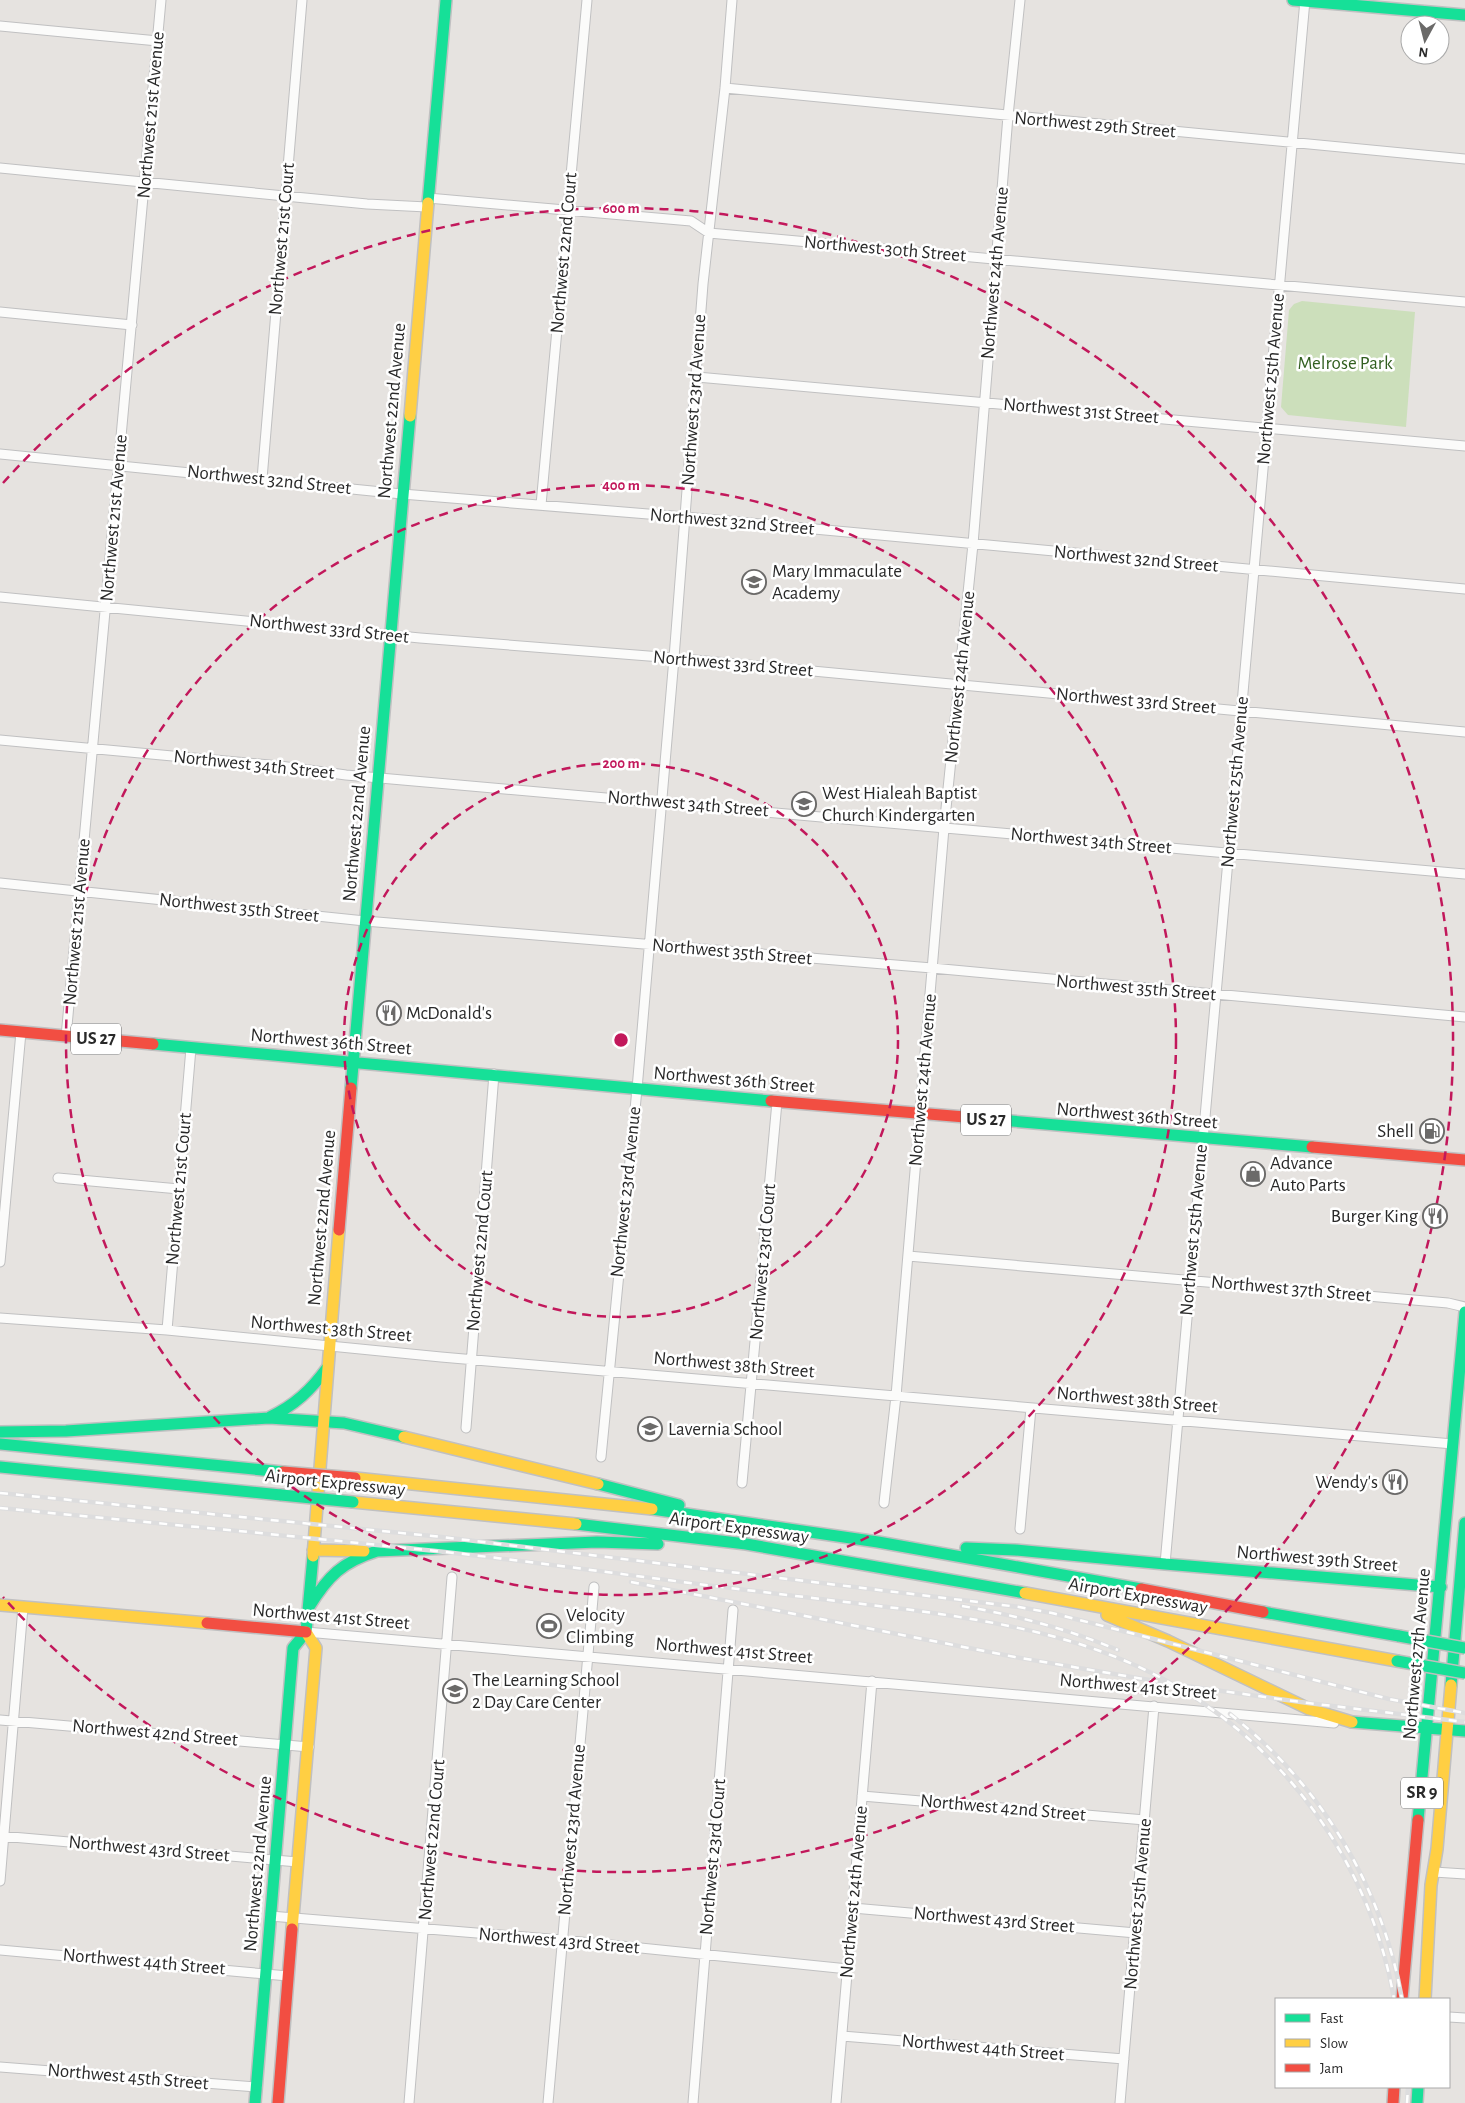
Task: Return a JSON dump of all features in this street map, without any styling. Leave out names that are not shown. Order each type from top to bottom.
[{"type":"main road","name":"Northwest 22nd Avenue","points":[[255,2103],[293,1648],[306,1632],[309,1607],[322,1423],[446,0]]},
{"type":"main road","points":[[1293,0],[1465,16]]},
{"type":"main road","name":"Northwest 36th Street","points":[[0,1030],[494,1074],[777,1102],[1465,1160]]},
{"type":"main road","name":"Northwest 27th Avenue","points":[[1402,1998],[1441,1587],[1459,1444],[1465,1312]]},
{"type":"main road","points":[[269,1418],[299,1402],[311,1390],[327,1368]]},
{"type":"main road","points":[[0,1432],[66,1431],[269,1418],[322,1423],[344,1422],[661,1499],[715,1517]]},
{"type":"main road","name":"Airport Expressway","points":[[0,1444],[543,1497],[715,1517],[902,1546],[1465,1648]]},
{"type":"main road","name":"Airport Expressway","points":[[0,1467],[537,1519],[746,1544],[1465,1673]]},
{"type":"main road","name":"Northwest 27th Avenue","points":[[1425,1998],[1446,1730],[1462,1589],[1465,1523]]},
{"type":"main road","points":[[312,1550],[377,1551],[597,1542],[746,1544]]},
{"type":"main road","name":"Northwest 39th Street","points":[[902,1546],[1015,1550],[1441,1587]]},
{"type":"main road","points":[[309,1607],[324,1582],[338,1568],[348,1561],[377,1551]]},
{"type":"main road","points":[[1071,1602],[1168,1641],[1309,1709],[1352,1722]]},
{"type":"main road","name":"Northwest 41st Street","points":[[0,1605],[306,1632]]},
{"type":"main road","name":"Northwest 22nd Avenue","points":[[278,2103],[316,1648],[306,1632]]},
{"type":"main road","name":"Northwest 41st Street","points":[[1352,1722],[1465,1731]]},
{"type":"main road","points":[[1411,1893],[1420,1882],[1434,1872],[1426,1860],[1424,1846],[1418,1833]]},
{"type":"main road","points":[[1393,2103],[1394,2088]]},
{"type":"main road","points":[[1416,2103],[1418,2088]]},
{"type":"street","name":"Northwest 21st Avenue","points":[[66,1036],[162,0]]},
{"type":"street","name":"Northwest 21st Court","points":[[262,479],[302,0]]},
{"type":"street","name":"Northwest 22nd Court","points":[[541,505],[587,0]]},
{"type":"street","name":"Northwest 23rd Avenue","points":[[601,1457],[637,1089],[697,376],[702,284],[725,88],[732,0]]},
{"type":"street","name":"Northwest 24th Avenue","points":[[884,1503],[896,1396],[944,828],[973,544],[1008,116],[1020,0]]},
{"type":"street","name":"Northwest 25th Avenue","points":[[1165,1564],[1305,1]]},
{"type":"street","points":[[0,26],[158,41]]},
{"type":"street","name":"Northwest 29th Street","points":[[725,88],[1465,160]]},
{"type":"street","name":"Northwest 30th Street","points":[[0,168],[367,204],[428,202],[568,209],[692,221],[709,233],[1465,302]]},
{"type":"street","points":[[0,312],[132,325]]},
{"type":"street","name":"Northwest 31st Street","points":[[697,376],[1465,446]]},
{"type":"street","name":"Northwest 32nd Street","points":[[0,454],[119,464],[402,494],[1465,589]]},
{"type":"street","name":"Northwest 33rd Street","points":[[0,597],[390,635],[674,658],[1465,732]]},
{"type":"street","name":"Northwest 34th Street","points":[[0,740],[280,766],[378,778],[1465,874]]},
{"type":"street","name":"Northwest 35th Street","points":[[0,883],[365,921],[932,968],[1465,1017]]},
{"type":"street","points":[[0,1262],[21,1032]]},
{"type":"street","name":"Northwest 21st Court","points":[[167,1330],[191,1048]]},
{"type":"street","name":"Northwest 22nd Court","points":[[466,1428],[494,1074]]},
{"type":"street","name":"Northwest 23rd Court","points":[[742,1483],[777,1102]]},
{"type":"street","points":[[58,1178],[179,1189]]},
{"type":"street","name":"Northwest 37th Street","points":[[908,1256],[1448,1303],[1465,1307]]},
{"type":"street","name":"Northwest 38th Street","points":[[0,1318],[167,1330],[329,1347],[609,1372],[1459,1444]]},
{"type":"street","points":[[1020,1529],[1030,1408]]},
{"type":"street","name":"Northwest 22nd Court","points":[[410,2103],[452,1577]]},
{"type":"street","name":"Northwest 23rd Avenue","points":[[548,2103],[594,1586]]},
{"type":"street","name":"Northwest 39th Street","points":[[1441,1587],[1462,1589]]},
{"type":"street","points":[[0,1881],[2,1836],[23,1607]]},
{"type":"street","name":"Northwest 23rd Court","points":[[693,2103],[733,1610]]},
{"type":"street","name":"Northwest 41st Street","points":[[306,1632],[729,1668],[1303,1721],[1352,1722]]},
{"type":"street","name":"Northwest 24th Avenue","points":[[836,2103],[872,1681]]},
{"type":"street","name":"Northwest 25th Avenue","points":[[1120,2103],[1154,1706]]},
{"type":"street","name":"Northwest 42nd Street","points":[[0,1720],[309,1747]]},
{"type":"street","name":"Northwest 42nd Street","points":[[862,1796],[1145,1820]]},
{"type":"street","name":"Northwest 43rd Street","points":[[2,1836],[298,1862]]},
{"type":"street","points":[[1434,1872],[1465,1874]]},
{"type":"street","name":"Northwest 43rd Street","points":[[853,1908],[1136,1933]]},
{"type":"street","name":"Northwest 43rd Street","points":[[270,1916],[562,1940],[848,1969]]},
{"type":"street","name":"Northwest 44th Street","points":[[0,1950],[288,1976]]},
{"type":"street","points":[[1450,2017],[1465,2018]]},
{"type":"street","name":"Northwest 44th Street","points":[[842,2036],[1124,2059]]},
{"type":"street","name":"Northwest 45th Street","points":[[0,2067],[256,2087]]},
{"type":"green space","name":"Melrose Park","points":[[1302,301],[1415,312],[1406,427],[1288,415],[1281,407],[1289,310],[1294,304]]},
{"type":"railway","points":[[0,1493],[442,1537],[1019,1607],[1052,1613],[1389,1699],[1465,1713]]},
{"type":"railway","points":[[0,1508],[525,1561],[912,1610],[1009,1626],[1073,1642],[1135,1665],[1165,1680],[1208,1707],[1248,1738],[1284,1774],[1316,1814],[1343,1856],[1365,1902],[1382,1949],[1394,1998]]},
{"type":"railway","points":[[631,1582],[1015,1657],[1161,1682]]},
{"type":"railway","points":[[962,1606],[1041,1624],[1118,1650]]},
{"type":"railway","points":[[1179,1685],[1465,1722]]},
{"type":"railway","points":[[1230,1714],[1263,1742],[1292,1773],[1319,1806],[1343,1841],[1363,1878],[1379,1917],[1393,1957],[1402,1998]]},
{"type":"railway","points":[[1407,2103],[1408,2088]]},
{"type":"traffic: fast","points":[[428,203],[446,0]]},
{"type":"traffic: fast","points":[[1293,0],[1465,15]]},
{"type":"traffic: fast","points":[[351,1088],[410,416]]},
{"type":"traffic: fast","points":[[153,1044],[771,1101]]},
{"type":"traffic: fast","points":[[965,1117],[1312,1147]]},
{"type":"traffic: fast","points":[[1418,1820],[1465,1312]]},
{"type":"traffic: fast","points":[[270,1417],[302,1396],[327,1368]]},
{"type":"traffic: fast","points":[[0,1432],[66,1431],[269,1418],[344,1423],[404,1437]]},
{"type":"traffic: fast","points":[[0,1444],[283,1472]]},
{"type":"traffic: fast","points":[[0,1467],[281,1495]]},
{"type":"traffic: fast","points":[[598,1484],[679,1505]]},
{"type":"traffic: fast","points":[[281,1495],[353,1502]]},
{"type":"traffic: fast","points":[[652,1509],[878,1542],[1141,1589]]},
{"type":"traffic: fast","points":[[1451,1685],[1465,1523]]},
{"type":"traffic: fast","points":[[576,1524],[746,1544],[1025,1593]]},
{"type":"traffic: fast","points":[[309,1607],[337,1571],[354,1560],[377,1551],[597,1542],[658,1544]]},
{"type":"traffic: fast","points":[[966,1548],[1015,1550],[1165,1564]]},
{"type":"traffic: fast","points":[[255,2103],[293,1648],[306,1632],[313,1556]]},
{"type":"traffic: fast","points":[[1165,1564],[1441,1587]]},
{"type":"traffic: fast","points":[[1263,1612],[1399,1636]]},
{"type":"traffic: fast","points":[[1399,1636],[1465,1648]]},
{"type":"traffic: fast","points":[[1397,1661],[1465,1673]]},
{"type":"traffic: fast","points":[[1352,1722],[1465,1731]]},
{"type":"traffic: fast","points":[[1417,2103],[1418,2088]]},
{"type":"traffic: slow","points":[[410,416],[428,203]]},
{"type":"traffic: slow","points":[[313,1556],[339,1230]]},
{"type":"traffic: slow","points":[[404,1437],[598,1484]]},
{"type":"traffic: slow","points":[[355,1478],[652,1509]]},
{"type":"traffic: slow","points":[[353,1502],[576,1524]]},
{"type":"traffic: slow","points":[[313,1550],[364,1551]]},
{"type":"traffic: slow","points":[[1025,1593],[1397,1661]]},
{"type":"traffic: slow","points":[[0,1605],[207,1623]]},
{"type":"traffic: slow","points":[[1107,1615],[1168,1641],[1309,1709],[1352,1722]]},
{"type":"traffic: slow","points":[[292,1929],[316,1648],[306,1632]]},
{"type":"traffic: slow","points":[[1425,1998],[1431,1885],[1437,1849],[1451,1685]]},
{"type":"traffic: jam","points":[[0,1030],[153,1044]]},
{"type":"traffic: jam","points":[[339,1230],[351,1088]]},
{"type":"traffic: jam","points":[[771,1101],[965,1117]]},
{"type":"traffic: jam","points":[[1312,1147],[1465,1160]]},
{"type":"traffic: jam","points":[[283,1472],[355,1478]]},
{"type":"traffic: jam","points":[[1141,1589],[1263,1612]]},
{"type":"traffic: jam","points":[[207,1623],[306,1632]]},
{"type":"traffic: jam","points":[[1402,1998],[1418,1820]]},
{"type":"traffic: jam","points":[[278,2103],[292,1929]]},
{"type":"traffic: jam","points":[[1393,2103],[1394,2088]]},
{"type":"place","name":"Mary Immaculate Academy","points":[[754,582]]},
{"type":"place","name":"West Hialeah Baptist Church Kindergarten","points":[[804,804]]},
{"type":"place","name":"McDonald's","points":[[389,1013]]},
{"type":"place","name":"Shell","points":[[1432,1131]]},
{"type":"place","name":"Advance Auto Parts","points":[[1253,1174]]},
{"type":"place","name":"Burger King","points":[[1435,1216]]},
{"type":"place","name":"Lavernia School","points":[[650,1429]]},
{"type":"place","name":"Wendy's","points":[[1395,1482]]},
{"type":"place","name":"Velocity Climbing","points":[[549,1626]]},
{"type":"place","name":"The Learning School 2 Day Care Center","points":[[455,1691]]}]
